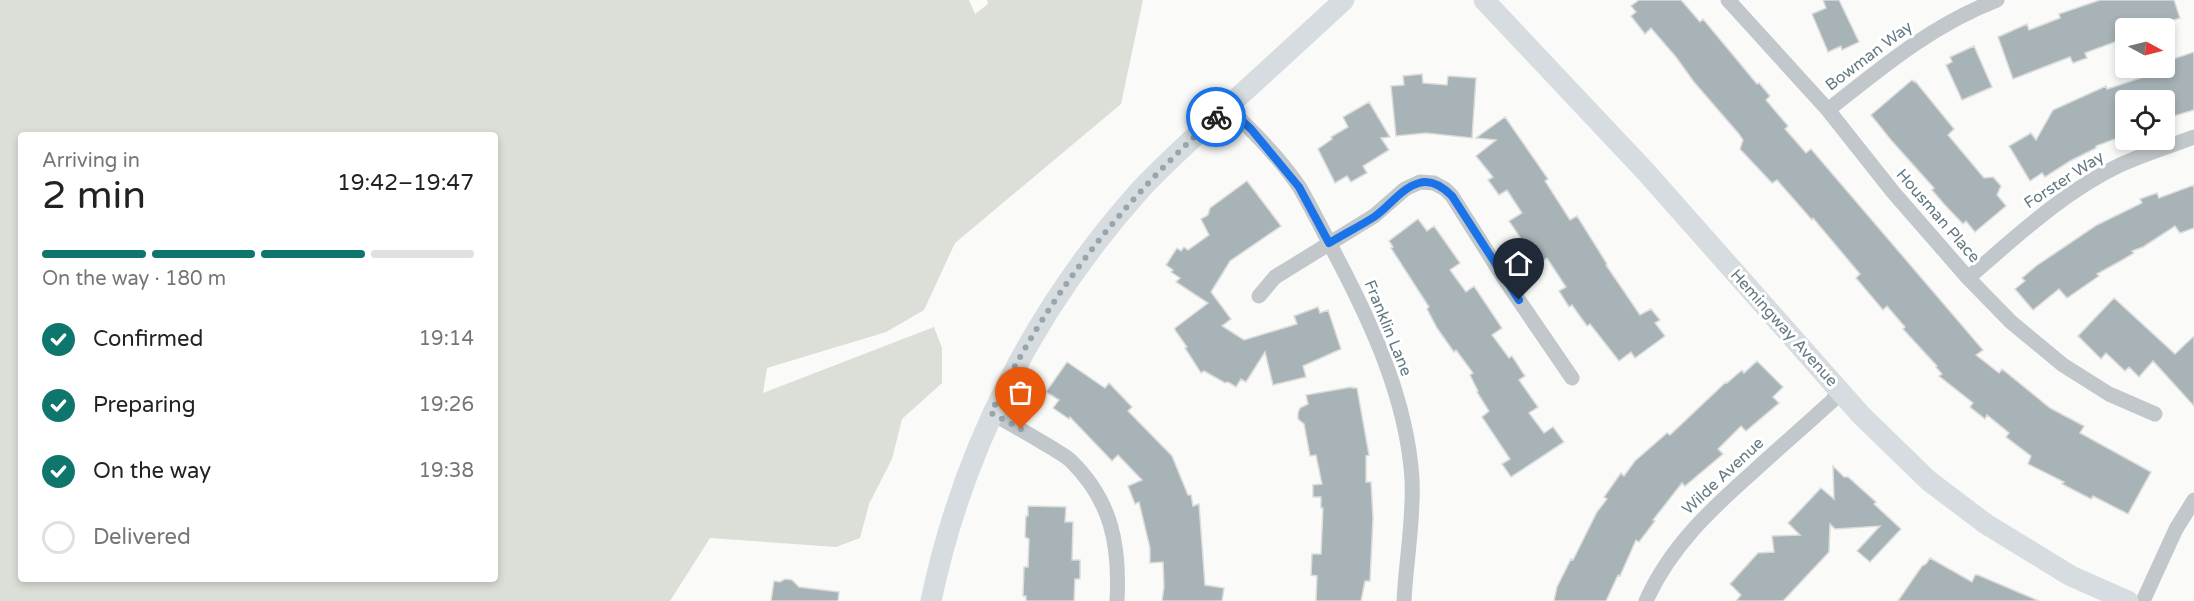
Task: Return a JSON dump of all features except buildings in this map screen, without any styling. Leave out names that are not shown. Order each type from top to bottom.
[{"type":"main road","points":[[931,601],[952,516],[991,413],[1042,320],[1073,273],[1142,188],[1182,148],[1344,0]]},
{"type":"main road","name":"Hemingway Avenue","points":[[1484,0],[1646,172],[1885,440],[1929,481],[1986,524],[2071,576],[2128,601]]},
{"type":"street","name":"Housman Place","points":[[1728,0],[1828,110],[1893,192],[1968,278],[2011,322],[2063,365],[2109,394],[2155,414]]},
{"type":"street","name":"Bowman Way","points":[[1828,110],[1902,51],[1973,4],[1997,0]]},
{"type":"street","name":"Franklin Lane","points":[[1227,107],[1251,129],[1299,187],[1358,298],[1381,354],[1401,411],[1412,477],[1413,513],[1404,601]]},
{"type":"street","name":"Forster Way","points":[[1968,278],[2037,218],[2093,180],[2121,165],[2194,137]]},
{"type":"street","points":[[1259,296],[1275,277],[1374,216],[1406,189],[1420,182],[1434,183],[1452,196],[1507,283],[1572,378]]},
{"type":"street","name":"Wilde Avenue","points":[[1646,601],[1670,558],[1689,532],[1711,509],[1833,400],[1838,389]]},
{"type":"street","points":[[991,413],[1070,459],[1096,491],[1111,522],[1119,575],[1117,601]]},
{"type":"street","points":[[2143,601],[2176,530],[2194,500]]},
{"type":"shaded area","points":[[0,0],[969,0],[975,14],[988,4],[987,0],[1143,0],[1121,104],[955,243],[924,310],[886,332],[767,368],[763,393],[934,327],[942,348],[942,383],[902,419],[892,459],[869,504],[860,538],[836,547],[710,538],[670,601],[0,601]]},
{"type":"way so far","points":[[1021,429],[991,413],[1042,320],[1073,273],[1106,230],[1142,188],[1216,117]]},
{"type":"route","points":[[1216,117],[1227,107],[1251,129],[1299,187],[1329,243],[1374,216],[1406,189],[1420,182],[1434,183],[1445,189],[1452,196],[1519,300]]}]
